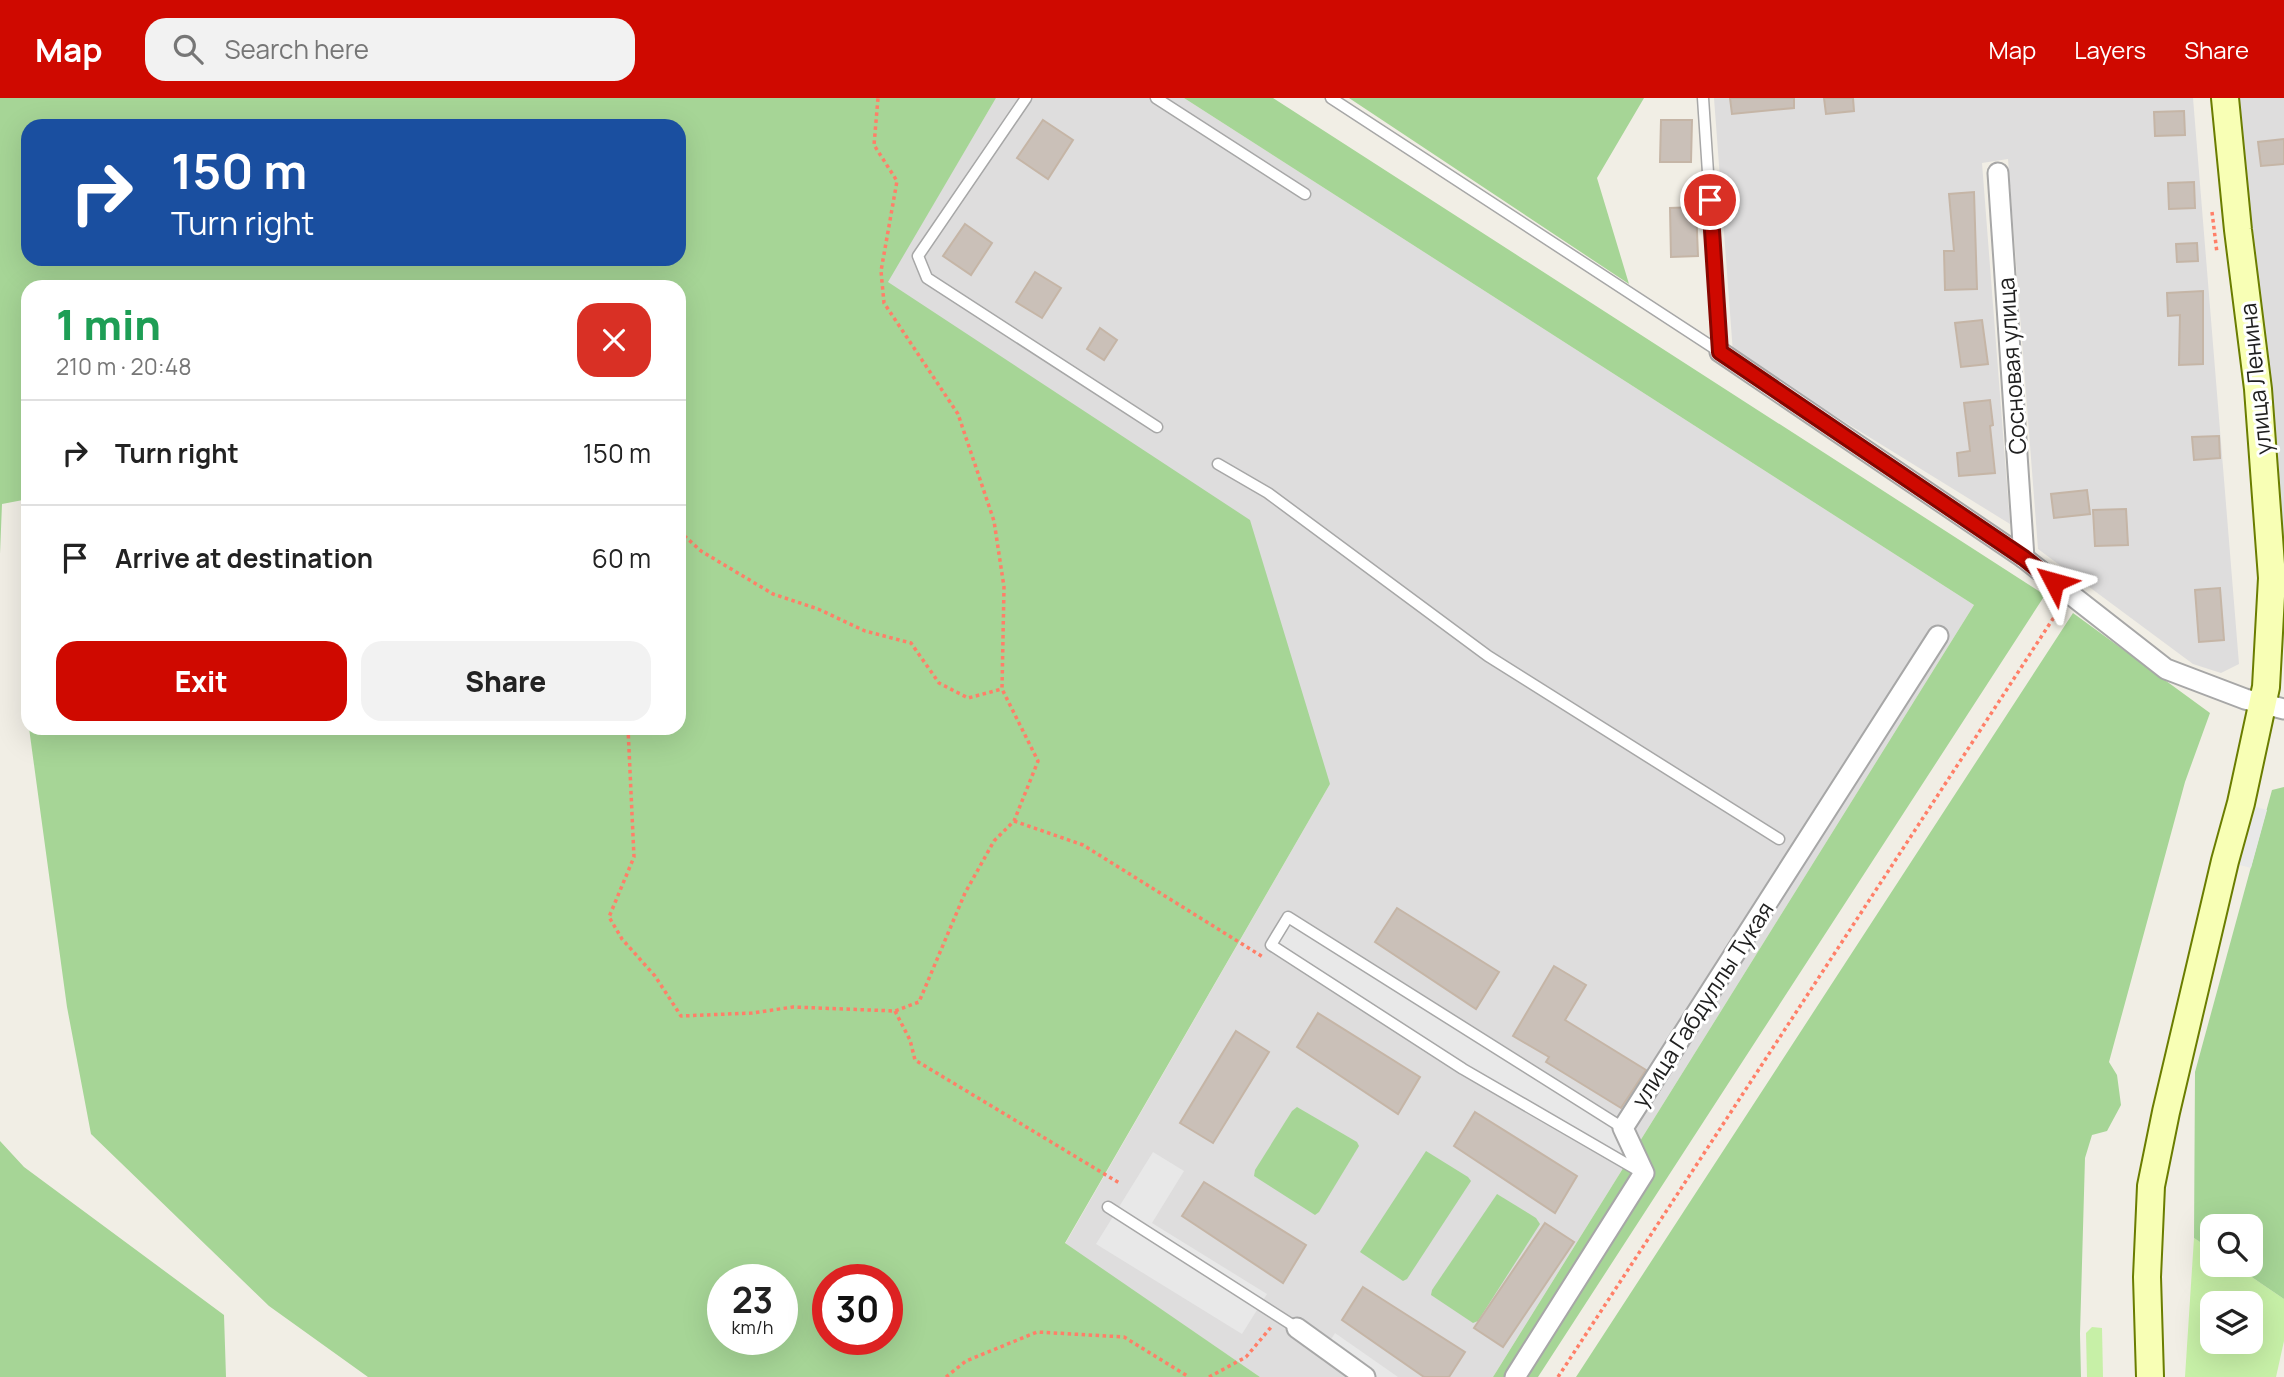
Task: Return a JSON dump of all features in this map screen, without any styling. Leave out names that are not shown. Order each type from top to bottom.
[{"type":"street","name":"улица Ленина","points":[[2150,1377],[2147,1277],[2151,1186],[2225,860],[2273,706],[2266,687],[2272,578],[2258,389],[2225,98]]},
{"type":"street","name":"Сосновая улица","points":[[1998,173],[2024,558]]},
{"type":"street","points":[[1720,352],[2024,558],[2166,669],[2245,699],[2273,706]]},
{"type":"street","name":"улица Габдуллы Тукая","points":[[1644,1173],[1623,1128],[1938,636]]},
{"type":"street","points":[[1515,1377],[1644,1173]]},
{"type":"street","points":[[1297,1328],[1365,1377]]},
{"type":"lane","points":[[1026,98],[918,256],[927,278],[1157,427]]},
{"type":"lane","points":[[1156,98],[1306,194]]},
{"type":"lane","points":[[1331,98],[1720,352]]},
{"type":"lane","points":[[1703,98],[1720,352]]},
{"type":"lane","points":[[1218,464],[1268,493],[1488,656],[1779,838]]},
{"type":"lane","points":[[1623,1128],[1288,917],[1271,945],[1463,1069],[1644,1173]]},
{"type":"lane","points":[[1108,1207],[1297,1328]]},
{"type":"path","points":[[628,735],[634,857],[608,918],[622,939],[655,976],[681,1016],[752,1013],[793,1007],[895,1011],[919,1002],[965,893],[994,841],[1014,821],[1038,761],[1002,689],[1004,587],[994,520],[958,414],[884,303],[881,271],[897,181],[874,145],[878,98]]},
{"type":"path","points":[[2212,207],[2218,261]]},
{"type":"path","points":[[686,537],[701,551],[773,594],[818,609],[865,631],[911,643],[939,683],[968,698],[1002,689]]},
{"type":"path","points":[[1558,1377],[2070,594]]},
{"type":"path","points":[[1014,821],[1083,845],[1264,958]]},
{"type":"path","points":[[895,1011],[910,1040],[915,1060],[1121,1184]]},
{"type":"path","points":[[1209,1377],[1246,1357],[1280,1317]]},
{"type":"path","points":[[946,1377],[966,1361],[1037,1332],[1124,1337],[1189,1377]]},
{"type":"shaded area","points":[[996,98],[1184,98],[1974,605],[1493,1377],[1260,1377],[1065,1244],[1330,784],[887,282]]},
{"type":"shaded area","points":[[1714,98],[2193,98],[2239,664],[2221,673],[2193,664],[2038,549],[2008,159],[1982,163],[2010,524],[1733,353]]},
{"type":"shaded area","points":[[2239,98],[2284,98],[2284,569]]},
{"type":"shaded area","points":[[2241,803],[2267,810],[2251,868],[2225,861]]},
{"type":"shaded area","points":[[1288,917],[1623,1128],[1644,1173],[1463,1069],[1271,945]]},
{"type":"shaded area","points":[[1153,1152],[1184,1171],[1152,1223],[1267,1294],[1242,1334],[1096,1244]]},
{"type":"shaded area","points":[[1335,1333],[1398,1377],[1365,1377],[1325,1349]]},
{"type":"green space","points":[[0,98],[996,98],[888,282],[1250,520],[1330,784],[1065,1243],[1260,1377],[368,1377],[269,1306],[91,1134],[67,1007],[30,735],[686,735],[686,280],[21,280],[21,500],[2,504],[0,554]]},
{"type":"green space","points":[[1184,98],[1273,98],[2045,595],[1538,1377],[1493,1377],[1974,605]]},
{"type":"green space","points":[[1349,98],[1644,98],[1597,178],[1629,284]]},
{"type":"green space","points":[[2073,613],[2210,713],[2185,782],[2109,1062],[2117,1075],[2121,1105],[2107,1131],[2092,1135],[2085,1158],[2081,1377],[1576,1377]]},
{"type":"green space","points":[[2284,787],[2284,1299],[2252,1277],[2263,1277],[2263,1214],[2200,1214],[2200,1242],[2194,1238],[2195,1072],[2272,790]]},
{"type":"green space","points":[[1297,1107],[1357,1142],[1359,1146],[1315,1215],[1254,1176],[1255,1170]]},
{"type":"green space","points":[[0,1141],[24,1167],[224,1315],[226,1377],[0,1377]]},
{"type":"green space","points":[[1426,1151],[1471,1181],[1407,1279],[1403,1281],[1360,1252]]},
{"type":"green space","points":[[1497,1194],[1536,1218],[1540,1224],[1478,1321],[1473,1323],[1431,1295]]},
{"type":"green space","points":[[2194,1238],[2200,1242],[2200,1277],[2252,1277],[2284,1299],[2284,1341],[2276,1377],[2185,1377]]},
{"type":"green space","points":[[2092,1327],[2102,1328],[2103,1377],[2087,1377],[2086,1333]]},
{"type":"building","points":[[1730,98],[1794,98],[1794,108],[1732,114]]},
{"type":"building","points":[[1824,98],[1853,98],[1854,111],[1826,114]]},
{"type":"building","points":[[2184,111],[2185,135],[2155,136],[2154,112]]},
{"type":"building","points":[[1043,120],[1073,140],[1048,179],[1017,158]]},
{"type":"building","points":[[1661,120],[1692,120],[1691,162],[1660,162]]},
{"type":"building","points":[[2284,139],[2284,164],[2261,166],[2258,142]]},
{"type":"building","points":[[2194,182],[2195,208],[2169,209],[2168,183]]},
{"type":"building","points":[[1974,192],[1977,289],[1945,290],[1944,251],[1954,251],[1949,194]]},
{"type":"building","points":[[1696,207],[1698,256],[1671,257],[1670,208]]},
{"type":"building","points":[[965,224],[992,243],[971,275],[943,256]]},
{"type":"building","points":[[2197,243],[2198,261],[2177,262],[2176,244]]},
{"type":"building","points":[[1035,272],[1061,288],[1042,318],[1016,302]]},
{"type":"building","points":[[2203,291],[2203,364],[2179,365],[2180,315],[2168,316],[2167,293]]},
{"type":"building","points":[[1982,320],[1988,364],[1961,367],[1955,323]]},
{"type":"building","points":[[1100,328],[1117,340],[1104,360],[1087,349]]},
{"type":"building","points":[[1990,400],[1995,473],[1959,476],[1957,453],[1970,451],[1964,403]]},
{"type":"building","points":[[2219,436],[2220,458],[2194,460],[2192,437]]},
{"type":"building","points":[[2087,490],[2090,514],[2054,518],[2051,494]]},
{"type":"building","points":[[2126,509],[2128,545],[2095,546],[2093,510]]},
{"type":"building","points":[[2220,588],[2224,640],[2199,642],[2195,590]]},
{"type":"building","points":[[1397,908],[1499,972],[1476,1009],[1375,942]]},
{"type":"building","points":[[1554,966],[1586,985],[1565,1020],[1646,1070],[1621,1108],[1546,1062],[1549,1057],[1513,1036]]},
{"type":"building","points":[[1318,1013],[1420,1077],[1398,1114],[1297,1047]]},
{"type":"building","points":[[1236,1031],[1269,1052],[1213,1143],[1180,1123]]},
{"type":"building","points":[[1475,1112],[1577,1176],[1555,1213],[1454,1146]]},
{"type":"building","points":[[1204,1182],[1306,1245],[1283,1283],[1182,1216]]},
{"type":"building","points":[[1545,1223],[1574,1242],[1503,1347],[1474,1328]]},
{"type":"building","points":[[1363,1287],[1465,1352],[1449,1377],[1424,1377],[1342,1320]]},
{"type":"route","points":[[1710,200],[1720,352],[2024,558],[2054,582]]}]
